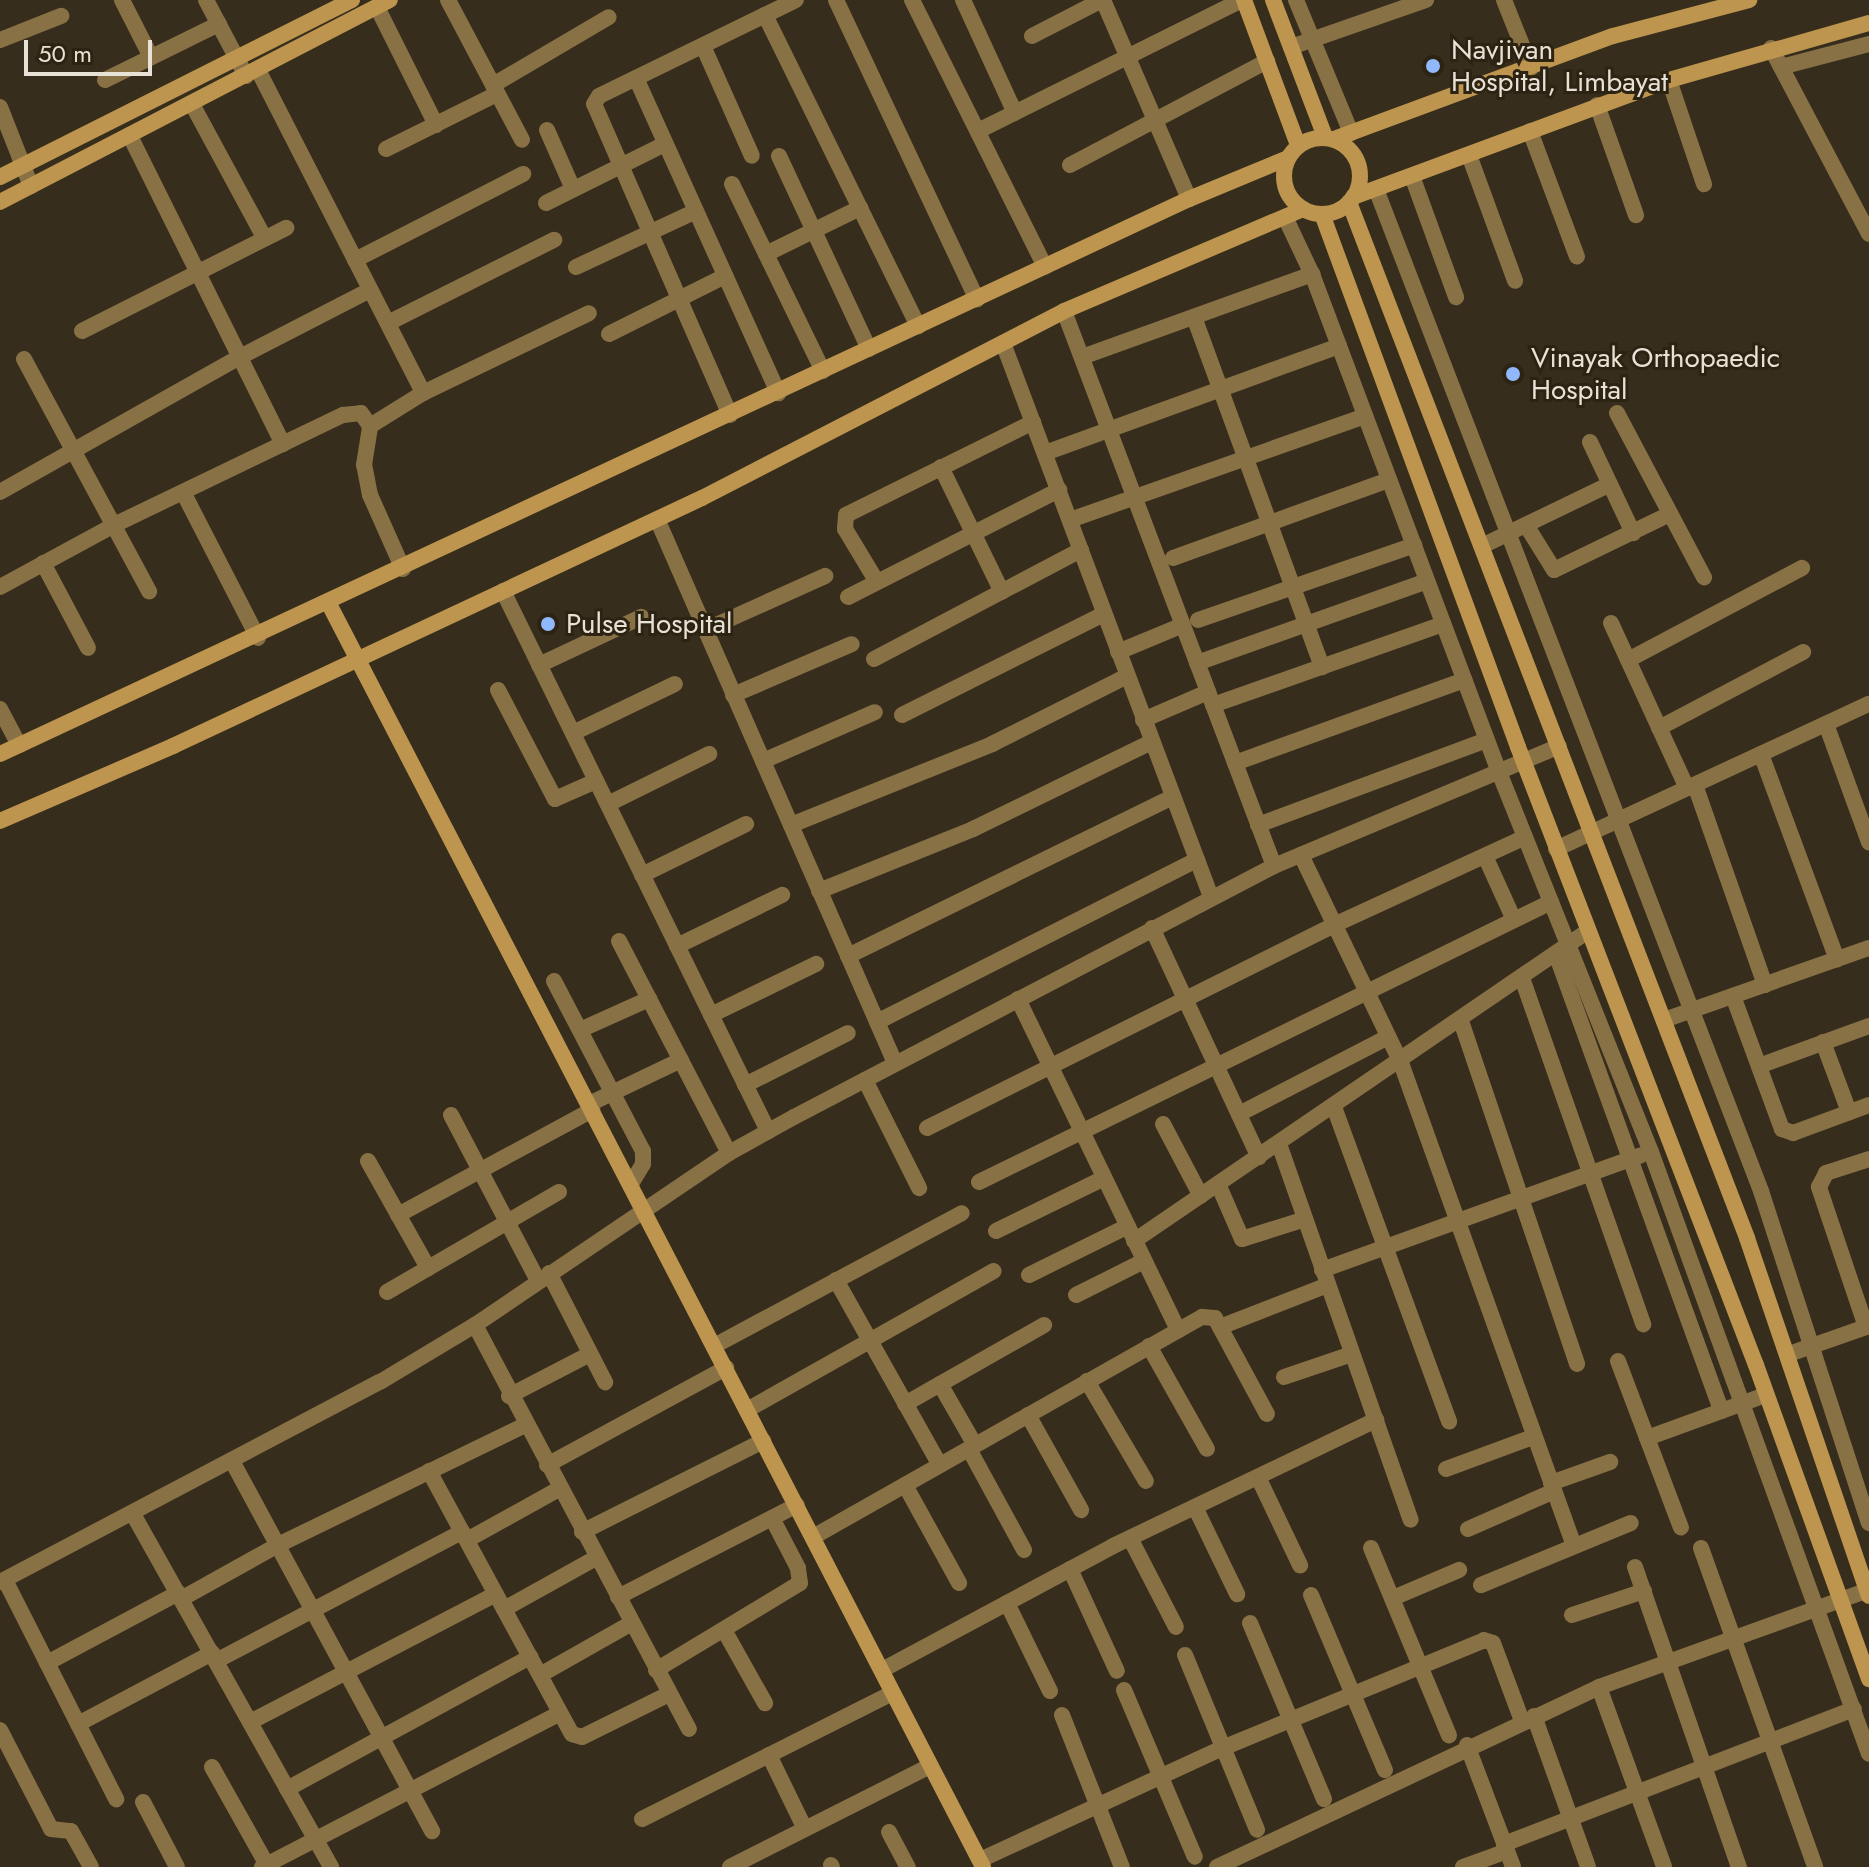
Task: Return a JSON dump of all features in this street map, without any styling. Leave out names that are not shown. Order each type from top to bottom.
[{"type":"street","points":[[122,0],[151,57]]},
{"type":"street","points":[[206,0],[237,58],[252,73],[355,260],[423,393]]},
{"type":"street","points":[[448,0],[522,140]]},
{"type":"street","points":[[730,415],[594,104],[599,96],[796,0]]},
{"type":"street","points":[[836,0],[977,299]]},
{"type":"street","points":[[912,0],[1045,267]]},
{"type":"street","points":[[963,0],[1015,113]]},
{"type":"street","points":[[1032,36],[1102,0],[1189,199]]},
{"type":"street","points":[[978,131],[1243,0],[1267,61],[1293,152],[1286,191],[1303,209],[1322,214],[1376,189],[1597,105],[1771,48],[1869,23]]},
{"type":"street","points":[[1217,1867],[1467,1745],[1599,1687],[1868,1592],[1789,1354],[1351,200],[1359,182],[1358,163],[1330,138],[1273,0]]},
{"type":"street","points":[[1296,0],[1351,133]]},
{"type":"street","points":[[1291,47],[1426,0]]},
{"type":"street","points":[[1504,0],[1531,68]]},
{"type":"street","points":[[0,754],[258,638],[1293,152],[1613,36],[1749,0]]},
{"type":"street","points":[[0,177],[342,2]]},
{"type":"street","points":[[0,202],[383,4],[436,125]]},
{"type":"street","points":[[765,15],[918,326]]},
{"type":"street","points":[[0,40],[61,16]]},
{"type":"street","points":[[386,149],[436,125],[609,17]]},
{"type":"street","points":[[105,80],[219,24]]},
{"type":"street","points":[[1781,67],[1869,44]]},
{"type":"street","points":[[703,46],[752,156]]},
{"type":"street","points":[[1771,48],[1869,234]]},
{"type":"street","points":[[1070,165],[1267,61]]},
{"type":"street","points":[[636,78],[778,393]]},
{"type":"street","points":[[1669,80],[1704,184]]},
{"type":"street","points":[[192,104],[265,239]]},
{"type":"street","points":[[1597,105],[1636,215]]},
{"type":"street","points":[[0,107],[31,186]]},
{"type":"street","points":[[547,130],[573,189]]},
{"type":"street","points":[[1530,131],[1577,257]]},
{"type":"street","points":[[130,136],[283,444]]},
{"type":"street","points":[[546,203],[665,144]]},
{"type":"street","points":[[1469,155],[1515,281]]},
{"type":"street","points":[[779,156],[869,349]]},
{"type":"street","points":[[355,260],[523,174]]},
{"type":"street","points":[[1412,176],[1456,297]]},
{"type":"street","points":[[732,184],[823,371]]},
{"type":"street","points":[[1376,189],[1506,535],[1692,1010],[1815,1345],[1869,1520],[1847,1527]]},
{"type":"street","points":[[766,254],[860,208]]},
{"type":"street","points":[[0,821],[657,519],[1064,311],[1303,209]]},
{"type":"street","points":[[576,267],[696,211]]},
{"type":"street","points":[[1322,214],[1556,849],[1765,1395],[1869,1679]]},
{"type":"street","points":[[1285,217],[1312,274],[1551,902],[1563,949],[1631,1159],[1721,1411]]},
{"type":"street","points":[[82,331],[286,228]]},
{"type":"street","points":[[388,323],[554,240]]},
{"type":"street","points":[[1082,357],[1312,274]]},
{"type":"street","points":[[609,334],[725,276]]},
{"type":"street","points":[[0,492],[240,357],[370,290]]},
{"type":"street","points":[[1064,311],[1135,499],[1191,623],[1197,663],[1274,866]]},
{"type":"street","points":[[370,426],[423,393],[589,313]]},
{"type":"street","points":[[1194,317],[1322,667]]},
{"type":"street","points":[[1003,343],[1211,897]]},
{"type":"street","points":[[1045,453],[1339,346]]},
{"type":"street","points":[[24,359],[149,591]]},
{"type":"street","points":[[0,587],[114,525],[350,412],[361,413],[370,426],[364,465],[370,495],[403,569]]},
{"type":"street","points":[[1617,413],[1704,577]]},
{"type":"street","points":[[1070,520],[1365,416]]},
{"type":"street","points":[[877,582],[842,521],[1033,422]]},
{"type":"street","points":[[1590,442],[1633,533]]},
{"type":"street","points":[[941,467],[1002,592]]},
{"type":"street","points":[[1173,558],[1389,480]]},
{"type":"street","points":[[1482,546],[1610,484]]},
{"type":"street","points":[[848,597],[1059,490]]},
{"type":"street","points":[[183,492],[258,638]]},
{"type":"street","points":[[1526,525],[1547,567],[1554,570],[1670,514]]},
{"type":"street","points":[[657,519],[895,1063]]},
{"type":"street","points":[[1118,652],[1191,623],[1414,545]]},
{"type":"street","points":[[874,659],[1081,550]]},
{"type":"street","points":[[43,563],[88,648]]},
{"type":"street","points":[[1628,660],[1802,568]]},
{"type":"street","points":[[705,630],[825,576]]},
{"type":"street","points":[[1197,663],[1427,581]]},
{"type":"street","points":[[503,591],[768,1131]]},
{"type":"street","points":[[329,604],[982,1864],[1098,1805],[1225,1747],[1351,1697],[1420,1665],[1491,1640],[1528,1719],[1588,1867]]},
{"type":"street","points":[[902,715],[1104,614]]},
{"type":"street","points":[[539,665],[641,617]]},
{"type":"street","points":[[1611,623],[1659,728],[1691,786],[1765,985]]},
{"type":"street","points":[[1143,720],[1322,667],[1443,624]]},
{"type":"street","points":[[733,695],[852,644]]},
{"type":"street","points":[[1659,728],[1803,652]]},
{"type":"street","points":[[791,825],[992,744],[1127,676]]},
{"type":"street","points":[[1235,763],[1464,680]]},
{"type":"street","points":[[573,733],[675,684]]},
{"type":"street","points":[[498,690],[555,799],[596,781]]},
{"type":"street","points":[[1556,849],[1869,704]]},
{"type":"street","points":[[0,709],[19,745]]},
{"type":"street","points":[[763,761],[875,712]]},
{"type":"street","points":[[1826,724],[1869,842]]},
{"type":"street","points":[[1258,825],[1487,740]]},
{"type":"street","points":[[819,891],[973,829],[1151,742]]},
{"type":"street","points":[[116,1799],[2,1581],[232,1461],[475,1325],[642,1209],[768,1131],[1274,866],[1559,746]]},
{"type":"street","points":[[608,804],[709,754]]},
{"type":"street","points":[[1761,754],[1837,959]]},
{"type":"street","points":[[848,956],[1173,797]]},
{"type":"street","points":[[642,875],[746,824]]},
{"type":"street","points":[[927,1128],[1334,925],[1525,837]]},
{"type":"street","points":[[1301,855],[1401,1063],[1574,1546]]},
{"type":"street","points":[[1485,856],[1514,920]]},
{"type":"street","points":[[877,1022],[1197,860]]},
{"type":"street","points":[[677,946],[782,895]]},
{"type":"street","points":[[979,1182],[1551,902]]},
{"type":"street","points":[[1152,928],[1259,1157]]},
{"type":"street","points":[[1029,1275],[1131,1234],[1201,1196],[1401,1063],[1588,931]]},
{"type":"street","points":[[619,941],[729,1153]]},
{"type":"street","points":[[1664,1020],[1869,948]]},
{"type":"street","points":[[1563,949],[1651,1152],[1819,1608],[1869,1754]]},
{"type":"street","points":[[711,1015],[816,964]]},
{"type":"street","points":[[1522,978],[1643,1324]]},
{"type":"street","points":[[554,981],[643,1151],[643,1164],[631,1184]]},
{"type":"street","points":[[1733,996],[1787,1133],[1869,1105]]},
{"type":"street","points":[[580,1030],[649,999]]},
{"type":"street","points":[[1018,999],[1178,1330]]},
{"type":"street","points":[[1461,1021],[1577,1364]]},
{"type":"street","points":[[1759,1066],[1869,1026]]},
{"type":"street","points":[[745,1085],[848,1033]]},
{"type":"street","points":[[1239,1114],[1388,1037]]},
{"type":"street","points":[[1823,1042],[1849,1112]]},
{"type":"street","points":[[398,1215],[480,1172],[613,1092],[681,1060]]},
{"type":"street","points":[[865,1080],[919,1188]]},
{"type":"street","points":[[1334,1107],[1449,1422]]},
{"type":"street","points":[[451,1115],[507,1222],[544,1277],[605,1382]]},
{"type":"street","points":[[1163,1124],[1201,1196]]},
{"type":"street","points":[[1279,1144],[1411,1520]]},
{"type":"street","points":[[1220,1327],[1387,1247],[1669,1145]]},
{"type":"street","points":[[1789,1354],[1867,1326],[1819,1187],[1826,1173],[1869,1159]]},
{"type":"street","points":[[368,1161],[428,1268]]},
{"type":"street","points":[[996,1231],[1104,1178]]},
{"type":"street","points":[[1218,1184],[1242,1239],[1305,1219]]},
{"type":"street","points":[[387,1292],[559,1192]]},
{"type":"street","points":[[714,1346],[962,1213]]},
{"type":"street","points":[[1076,1295],[1144,1261]]},
{"type":"street","points":[[747,1410],[994,1271]]},
{"type":"street","points":[[836,1280],[940,1465]]},
{"type":"street","points":[[813,1537],[1149,1346],[1209,1316],[1220,1327],[1267,1414]]},
{"type":"street","points":[[475,1325],[509,1396],[689,1729]]},
{"type":"street","points":[[905,1404],[1044,1325]]},
{"type":"street","points":[[1149,1346],[1207,1449]]},
{"type":"street","points":[[509,1396],[590,1354]]},
{"type":"street","points":[[1284,1377],[1352,1354]]},
{"type":"street","points":[[1618,1361],[1681,1528]]},
{"type":"street","points":[[547,1465],[726,1368]]},
{"type":"street","points":[[1087,1381],[1146,1481]]},
{"type":"street","points":[[940,1384],[1024,1550]]},
{"type":"street","points":[[1647,1438],[1765,1395]]},
{"type":"street","points":[[1028,1415],[1081,1510]]},
{"type":"street","points":[[882,1670],[1130,1538],[1376,1420]]},
{"type":"street","points":[[47,1663],[278,1545],[525,1425]]},
{"type":"street","points":[[1446,1469],[1533,1437]]},
{"type":"street","points":[[582,1532],[763,1441]]},
{"type":"street","points":[[232,1461],[432,1831]]},
{"type":"street","points":[[1468,1529],[1610,1462]]},
{"type":"street","points":[[429,1471],[572,1734],[582,1737],[669,1694]]},
{"type":"street","points":[[1258,1477],[1300,1565]]},
{"type":"street","points":[[905,1485],[959,1583]]},
{"type":"street","points":[[78,1724],[314,1612],[559,1489]]},
{"type":"street","points":[[618,1597],[797,1505]]},
{"type":"street","points":[[1195,1507],[1237,1594]]},
{"type":"street","points":[[133,1514],[331,1867]]},
{"type":"street","points":[[656,1670],[800,1583],[798,1568],[772,1518]]},
{"type":"street","points":[[1481,1585],[1631,1523]]},
{"type":"street","points":[[1130,1538],[1176,1627]]},
{"type":"street","points":[[1371,1548],[1449,1735]]},
{"type":"street","points":[[1701,1548],[1815,1867]]},
{"type":"street","points":[[250,1722],[347,1672],[596,1558]]},
{"type":"street","points":[[1635,1567],[1739,1867]]},
{"type":"street","points":[[1070,1569],[1117,1671]]},
{"type":"street","points":[[1393,1598],[1459,1570]]},
{"type":"street","points":[[1572,1615],[1644,1591]]},
{"type":"street","points":[[1311,1595],[1351,1697],[1385,1770]]},
{"type":"street","points":[[1007,1603],[1050,1691]]},
{"type":"street","points":[[540,1675],[632,1623]]},
{"type":"street","points":[[1250,1623],[1324,1799]]},
{"type":"street","points":[[724,1630],[765,1703]]},
{"type":"street","points":[[1185,1655],[1257,1830]]},
{"type":"street","points":[[287,1789],[381,1735],[530,1657]]},
{"type":"street","points":[[1599,1687],[1664,1867]]},
{"type":"street","points":[[1124,1690],[1195,1857]]},
{"type":"street","points":[[642,1819],[892,1693]]},
{"type":"street","points":[[1463,1867],[1508,1854],[1571,1820],[1706,1771],[1854,1709]]},
{"type":"street","points":[[212,1767],[265,1866],[560,1713]]},
{"type":"street","points":[[1062,1715],[1122,1867]]},
{"type":"street","points":[[0,1730],[51,1829],[71,1831],[91,1867]]},
{"type":"street","points":[[1467,1745],[1508,1854]]},
{"type":"street","points":[[769,1755],[805,1829]]},
{"type":"street","points":[[730,1867],[930,1766]]},
{"type":"street","points":[[143,1802],[177,1867]]},
{"type":"street","points":[[889,1832],[908,1867]]},
{"type":"place","name":"Navjivan Hospital, Limbayat","points":[[1433,66]]},
{"type":"place","name":"Vinayak Orthopaedic Hospital","points":[[1513,374]]},
{"type":"place","name":"Pulse Hospital","points":[[548,624]]}]
